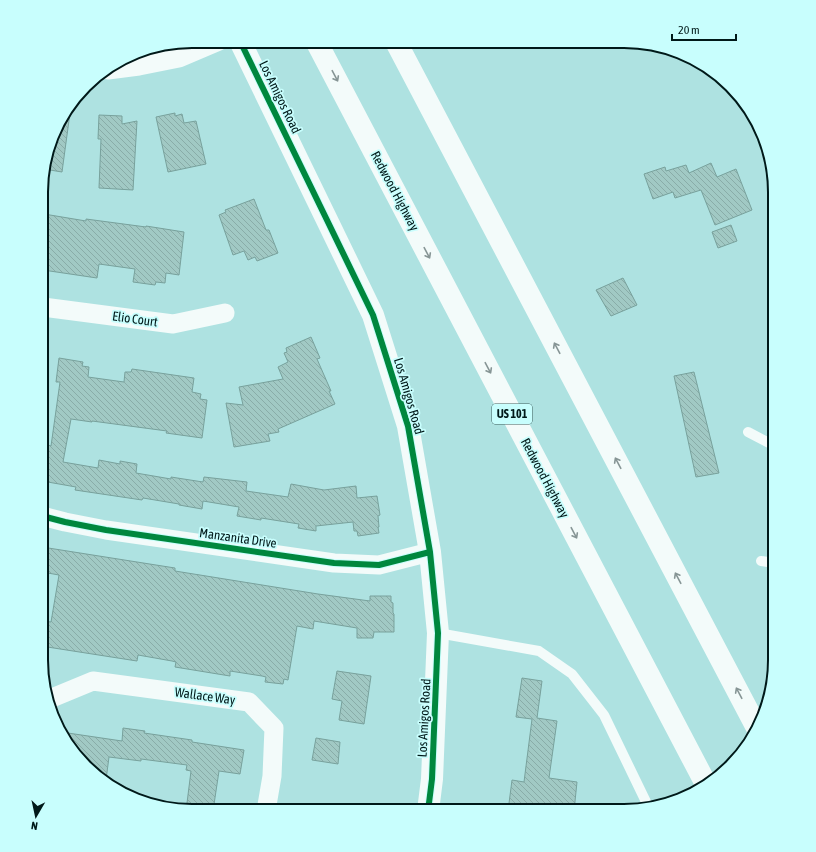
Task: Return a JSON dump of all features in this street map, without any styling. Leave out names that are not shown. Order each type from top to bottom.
[{"type":"main road","name":"Los Amigos Road","points":[[243,48],[373,315],[408,426],[430,552],[438,633],[432,778],[429,804]]},
{"type":"main road","name":"Redwood Highway","points":[[320,48],[704,780]]},
{"type":"main road","points":[[399,48],[754,722]]},
{"type":"street","points":[[117,69],[179,58],[203,48]]},
{"type":"street","name":"Elio Court","points":[[48,307],[173,324],[226,313]]},
{"type":"street","name":"Manzanita Drive","points":[[48,518],[106,530],[334,563],[379,565],[430,552]]},
{"type":"street","name":"Wallace Way","points":[[53,697],[93,681],[249,702],[274,728],[272,776],[267,804]]},
{"type":"lane","points":[[748,432],[768,442]]},
{"type":"lane","points":[[761,561],[768,562]]},
{"type":"lane","points":[[438,633],[539,652],[572,674],[604,716],[646,802]]},
{"type":"building","points":[[175,113],[175,116],[182,114],[184,123],[196,121],[206,164],[168,172],[156,117]]},
{"type":"building","points":[[99,115],[122,116],[122,124],[137,121],[133,190],[99,188],[101,139],[98,139]]},
{"type":"building","points":[[70,116],[62,172],[50,170],[59,137]]},
{"type":"building","points":[[711,163],[717,177],[736,169],[752,210],[715,225],[701,190],[675,198],[673,192],[653,199],[644,174],[665,167],[666,171],[686,165],[689,173]]},
{"type":"building","points":[[254,199],[266,230],[269,230],[278,253],[257,261],[255,257],[248,260],[244,251],[233,255],[219,215],[226,212],[225,210]]},
{"type":"building","points":[[48,215],[86,221],[86,219],[184,232],[179,275],[166,273],[165,283],[156,282],[155,285],[133,282],[135,269],[99,264],[97,278],[48,271]]},
{"type":"building","points":[[731,225],[737,241],[718,248],[712,232]]},
{"type":"building","points":[[623,278],[637,305],[611,316],[596,290]]},
{"type":"building","points":[[311,337],[320,358],[317,359],[335,404],[278,429],[279,432],[268,434],[270,441],[234,447],[226,403],[243,405],[239,387],[283,379],[278,367],[288,362],[284,353],[287,352],[286,348]]},
{"type":"building","points":[[59,358],[83,362],[82,366],[89,367],[88,377],[124,382],[125,372],[131,372],[132,369],[194,378],[192,392],[201,394],[200,399],[207,400],[202,438],[166,433],[167,431],[71,419],[63,462],[98,468],[99,460],[120,464],[120,461],[137,464],[136,473],[171,479],[171,477],[203,482],[204,477],[247,482],[246,491],[288,497],[291,484],[324,490],[356,486],[357,498],[377,496],[380,515],[378,516],[379,533],[358,536],[357,531],[354,531],[353,522],[316,526],[316,531],[298,528],[299,524],[237,516],[239,507],[203,501],[202,509],[143,498],[142,500],[75,490],[76,487],[48,482],[48,445],[51,446],[60,382],[56,382]]},
{"type":"building","points":[[694,372],[719,473],[696,477],[674,376]]},
{"type":"building","points":[[48,548],[175,568],[175,571],[318,594],[370,601],[370,596],[391,596],[394,614],[394,632],[374,632],[373,638],[357,638],[357,628],[314,621],[313,629],[297,626],[288,680],[284,679],[283,684],[265,682],[266,677],[262,676],[230,671],[230,676],[175,667],[176,662],[138,655],[137,661],[48,647],[48,622],[51,622],[59,575],[48,573]]},
{"type":"building","points":[[337,671],[371,676],[364,724],[339,720],[342,701],[332,699]]},
{"type":"building","points":[[522,678],[542,681],[537,718],[557,721],[549,778],[577,782],[575,804],[509,804],[512,780],[524,782],[532,719],[516,717]]},
{"type":"building","points":[[123,728],[145,731],[144,733],[192,740],[192,742],[244,750],[240,774],[219,771],[214,804],[187,804],[191,771],[186,770],[187,765],[141,759],[141,761],[109,757],[107,776],[90,762],[68,733],[122,741]]},
{"type":"building","points":[[316,738],[340,742],[338,764],[312,760]]},
{"type":"cycle path","points":[[243,48],[373,315],[408,426],[430,552],[438,633],[432,779],[429,804]]},
{"type":"cycle path","points":[[48,518],[106,530],[334,563],[379,565],[430,552]]}]
